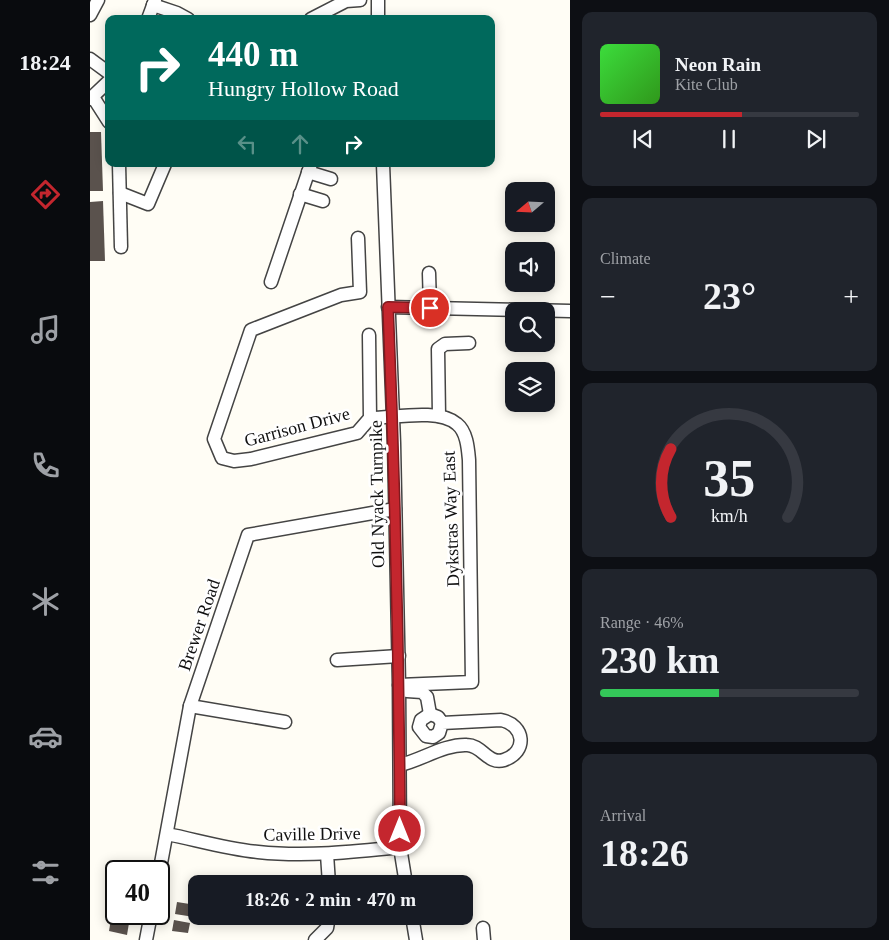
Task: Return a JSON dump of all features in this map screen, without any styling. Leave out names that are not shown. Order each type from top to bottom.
[{"type":"street","points":[[90,15],[98,0]]},
{"type":"street","points":[[319,15],[346,1],[360,0]]},
{"type":"street","points":[[378,0],[378,15]]},
{"type":"street","points":[[150,15],[154,3],[180,15]]},
{"type":"street","points":[[90,58],[105,70]]},
{"type":"street","points":[[105,86],[92,98],[105,116]]},
{"type":"street","points":[[119,167],[121,247]]},
{"type":"street","points":[[120,193],[148,204],[164,167]]},
{"type":"street","name":"Old Nyack Turnpike","points":[[383,167],[393,418],[399,656],[400,848],[404,875]]},
{"type":"street","points":[[271,282],[309,168],[331,179]]},
{"type":"street","points":[[300,194],[323,201]]},
{"type":"street","name":"Garrison Drive","points":[[358,238],[360,292],[341,295],[251,330],[214,439],[222,458],[234,461],[251,459],[357,433],[370,418],[369,335]]},
{"type":"street","points":[[429,274],[430,308]]},
{"type":"street","points":[[388,307],[570,311]]},
{"type":"street","points":[[393,418],[439,416],[438,349],[446,344],[468,343]]},
{"type":"street","name":"Dykstras Way East","points":[[399,688],[472,682],[470,460],[466,439],[458,425],[439,416]]},
{"type":"street","name":"Garrison Drive","points":[[370,418],[393,418]]},
{"type":"street","name":"Brewer Road","points":[[162,860],[190,706],[248,535],[395,508]]},
{"type":"street","points":[[336,660],[399,656]]},
{"type":"street","points":[[399,688],[422,692],[429,704],[430,714]]},
{"type":"street","points":[[190,706],[285,722]]},
{"type":"street","points":[[430,714],[438,717],[442,723],[441,730],[436,736],[429,737],[423,734],[420,723],[423,717],[430,714]]},
{"type":"street","points":[[400,765],[454,746],[467,745],[476,746],[489,758],[502,760],[517,753],[521,744],[520,735],[515,726],[509,722],[501,720],[442,723]]},
{"type":"street","name":"Caville Drive","points":[[167,834],[256,852],[327,854],[400,848]]},
{"type":"street","points":[[327,854],[328,875]]},
{"type":"street","points":[[146,940],[149,925]]},
{"type":"street","points":[[315,940],[327,928],[328,925]]},
{"type":"street","points":[[414,925],[416,940]]},
{"type":"building","points":[[90,132],[101,132],[103,191],[90,191]]},
{"type":"building","points":[[103,201],[105,261],[90,261],[90,202]]},
{"type":"building","points":[[177,902],[188,904],[188,916],[175,914]]},
{"type":"building","points":[[174,920],[188,923],[190,925],[188,933],[172,931]]},
{"type":"building","points":[[110,925],[129,925],[127,935],[109,931]]},
{"type":"route","points":[[400,831],[400,685],[394,443],[388,307],[430,308]]}]
